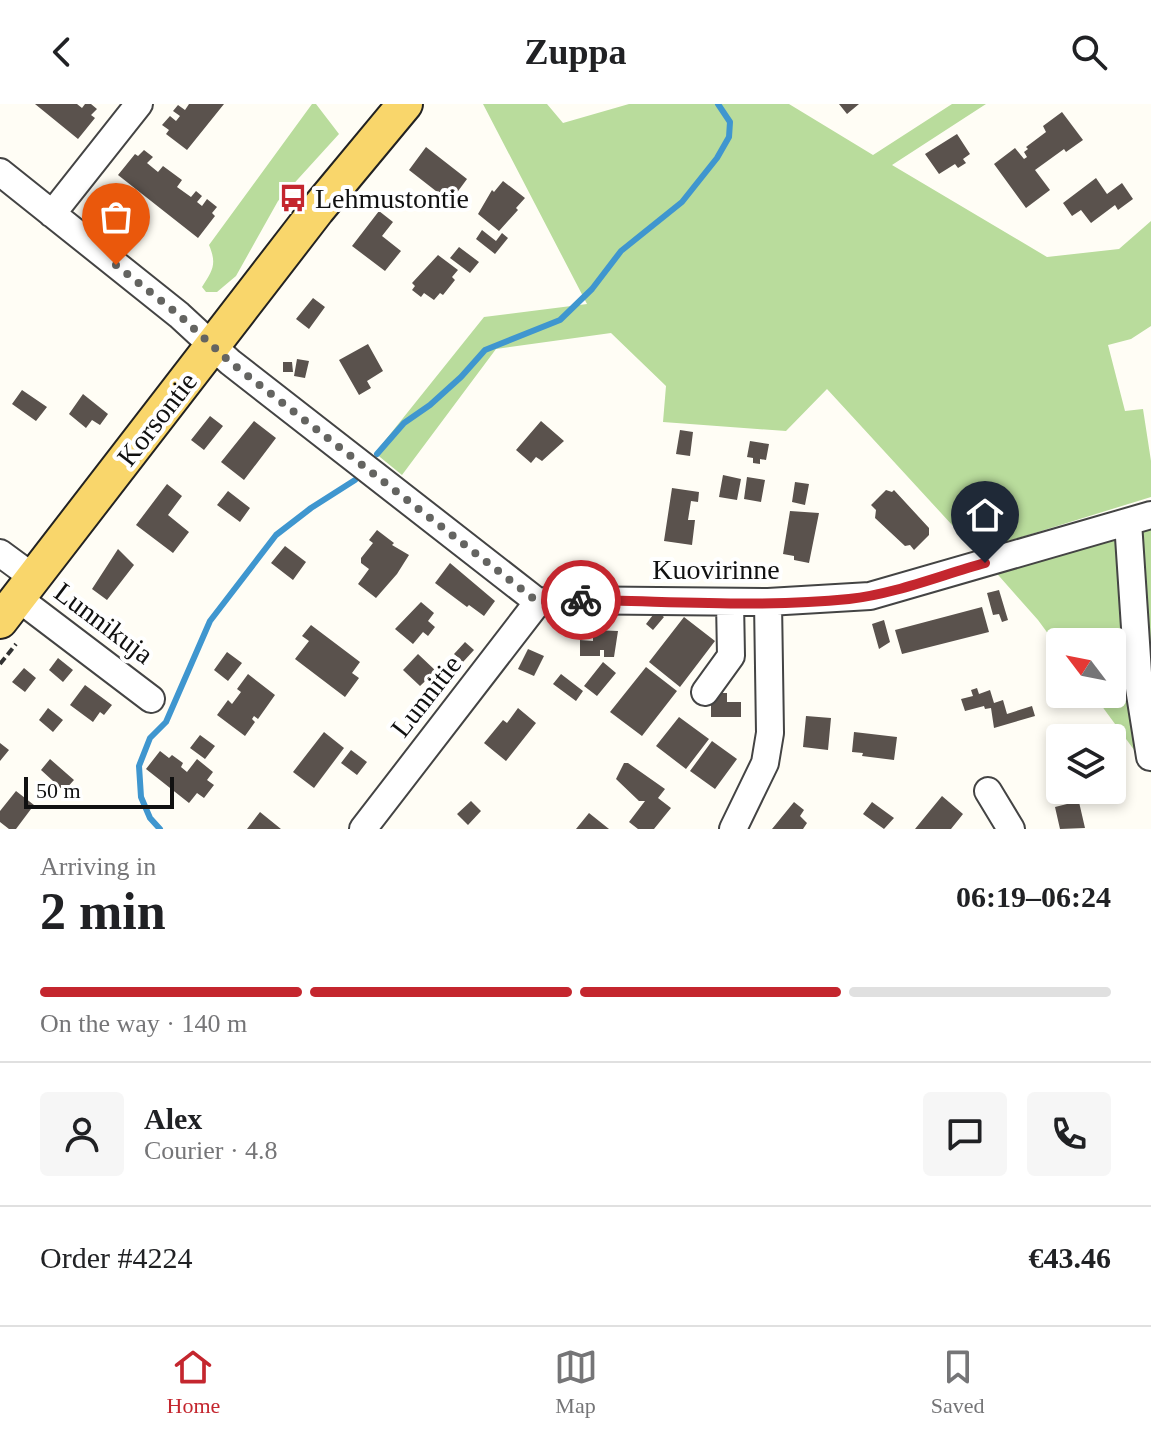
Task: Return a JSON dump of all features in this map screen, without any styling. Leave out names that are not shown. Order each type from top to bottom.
[{"type":"main road","name":"Korsontie","points":[[17,599],[317,210],[405,104]]},
{"type":"street","points":[[52,214],[139,104]]},
{"type":"street","points":[[0,172],[179,315],[230,362],[538,602]]},
{"type":"street","points":[[1140,519],[1139,688],[1150,757]]},
{"type":"street","name":"Kuovirinne","points":[[538,602],[768,602],[870,596],[1140,519]]},
{"type":"street","name":"Lunnikuja","points":[[0,553],[17,599],[151,699]]},
{"type":"street","name":"Lunnitie","points":[[363,829],[538,602]]},
{"type":"street","points":[[705,692],[731,656],[730,602]]},
{"type":"street","points":[[733,829],[765,763],[770,733],[768,602]]},
{"type":"street","points":[[988,791],[1011,829]]},
{"type":"green space","points":[[312,104],[316,104],[339,134],[278,201],[236,276],[217,292],[206,292],[202,287],[213,262],[209,245]]},
{"type":"green space","points":[[483,104],[547,104],[563,123],[629,104],[789,104],[873,155],[952,104],[986,104],[892,165],[1047,257],[1119,249],[1151,221],[1151,326],[1131,339],[1108,345],[1125,411],[1143,409],[1151,461],[1151,497],[976,551],[827,389],[786,431],[663,422],[666,386],[611,333],[496,349],[402,475],[375,453],[484,317],[587,304]]},
{"type":"green space","points":[[1151,524],[1151,773],[1126,739],[1126,724],[1115,724],[1103,708],[1126,708],[1126,628],[1046,628],[1046,631],[992,568]]},
{"type":"building","points":[[35,104],[77,104],[82,108],[85,104],[91,104],[97,109],[91,115],[95,118],[78,139]]},
{"type":"building","points":[[189,104],[224,104],[187,150],[166,134],[169,130],[162,125],[170,116],[176,121],[180,116],[173,111],[178,105],[185,110]]},
{"type":"building","points":[[839,104],[859,104],[847,114]]},
{"type":"building","points":[[1062,112],[1083,140],[1066,152],[1064,149],[1035,170],[1050,190],[1026,208],[994,164],[1015,148],[1024,159],[1027,157],[1024,152],[1028,149],[1026,147],[1046,132],[1043,126]]},
{"type":"building","points":[[957,134],[970,154],[963,159],[966,163],[958,168],[955,164],[939,174],[925,154]]},
{"type":"building","points":[[426,147],[467,179],[450,202],[409,170]]},
{"type":"building","points":[[144,150],[153,157],[147,163],[158,172],[163,166],[182,180],[177,187],[191,197],[196,191],[202,196],[197,202],[202,206],[207,199],[217,207],[212,213],[215,216],[198,238],[118,175],[135,154],[138,156]]},
{"type":"building","points":[[1096,178],[1107,194],[1122,183],[1133,199],[1118,210],[1115,205],[1091,223],[1081,210],[1072,216],[1063,203]]},
{"type":"building","points":[[503,181],[525,198],[499,231],[478,214],[492,190],[494,192]]},
{"type":"building","points":[[379,211],[393,222],[382,236],[401,251],[385,271],[352,246]]},
{"type":"building","points":[[482,230],[496,241],[502,233],[508,238],[495,254],[476,239]]},
{"type":"building","points":[[459,247],[479,262],[470,273],[450,258]]},
{"type":"building","points":[[438,255],[458,270],[452,277],[455,280],[443,295],[440,293],[434,300],[424,293],[421,297],[412,290],[415,286],[412,283]]},
{"type":"building","points":[[313,298],[325,307],[309,329],[296,319]]},
{"type":"building","points":[[368,344],[383,371],[367,381],[371,388],[359,395],[339,360]]},
{"type":"building","points":[[297,359],[309,361],[305,378],[294,376]]},
{"type":"building","points":[[283,362],[292,362],[293,372],[283,372]]},
{"type":"building","points":[[22,390],[47,407],[36,421],[12,404]]},
{"type":"building","points":[[83,394],[108,414],[100,425],[92,420],[86,428],[69,414]]},
{"type":"building","points":[[210,416],[223,426],[204,450],[191,440]]},
{"type":"building","points":[[254,421],[276,438],[244,480],[221,462]]},
{"type":"building","points":[[541,421],[564,441],[542,461],[536,457],[531,463],[516,450]]},
{"type":"building","points":[[680,430],[693,432],[690,456],[676,454]]},
{"type":"building","points":[[750,441],[769,444],[766,460],[760,459],[760,464],[753,463],[753,458],[747,457]]},
{"type":"building","points":[[723,475],[741,479],[737,500],[719,497]]},
{"type":"building","points":[[747,477],[765,480],[761,502],[744,499]]},
{"type":"building","points":[[795,482],[809,484],[805,505],[792,502]]},
{"type":"building","points":[[167,484],[182,496],[168,515],[189,532],[173,553],[136,525]]},
{"type":"building","points":[[672,488],[699,492],[698,502],[691,501],[688,520],[695,520],[692,545],[664,541]]},
{"type":"building","points":[[886,490],[894,490],[929,528],[929,535],[914,550],[910,545],[905,546],[875,518],[876,510],[871,505]]},
{"type":"building","points":[[228,491],[250,508],[240,522],[217,505]]},
{"type":"building","points":[[790,511],[819,513],[809,563],[783,554]]},
{"type":"building","points":[[377,530],[394,543],[392,545],[409,555],[376,598],[358,584],[369,569],[361,563],[361,558],[373,543],[369,540]]},
{"type":"building","points":[[285,546],[306,562],[293,580],[271,563]]},
{"type":"building","points":[[118,549],[134,565],[107,600],[92,589]]},
{"type":"building","points":[[450,563],[495,601],[484,616],[435,583]]},
{"type":"building","points":[[999,590],[1008,620],[1002,622],[999,614],[993,615],[987,593]]},
{"type":"building","points":[[421,602],[434,613],[428,621],[435,627],[428,636],[423,632],[413,644],[395,629]]},
{"type":"building","points":[[982,607],[989,632],[902,654],[895,630]]},
{"type":"building","points":[[656,611],[664,617],[653,630],[646,624]]},
{"type":"building","points":[[99,612],[114,623],[118,619],[124,624],[113,638],[91,622]]},
{"type":"building","points":[[684,617],[715,641],[680,687],[649,662]]},
{"type":"building","points":[[884,620],[890,642],[879,649],[872,624]]},
{"type":"building","points":[[311,625],[360,662],[352,673],[359,678],[345,697],[295,659],[309,641],[302,636]]},
{"type":"building","points":[[593,630],[618,631],[614,657],[604,657],[604,650],[600,650],[600,656],[580,656],[580,640],[593,641]]},
{"type":"building","points":[[465,642],[474,650],[463,662],[454,654]]},
{"type":"building","points":[[528,649],[544,656],[534,676],[518,669]]},
{"type":"building","points":[[227,652],[242,663],[228,681],[214,670]]},
{"type":"building","points":[[418,654],[436,671],[420,686],[403,670]]},
{"type":"building","points":[[58,658],[73,670],[63,682],[49,670]]},
{"type":"building","points":[[603,662],[616,673],[597,696],[584,686]]},
{"type":"building","points":[[646,667],[677,691],[642,736],[610,712]]},
{"type":"building","points":[[24,668],[36,678],[25,692],[12,682]]},
{"type":"building","points":[[248,674],[275,695],[258,719],[254,716],[252,719],[255,722],[245,736],[217,715],[228,700],[232,704],[241,692],[237,689]]},
{"type":"building","points":[[561,674],[583,691],[576,701],[553,684]]},
{"type":"building","points":[[85,685],[112,705],[104,715],[100,712],[93,722],[70,705]]},
{"type":"building","points":[[977,688],[979,694],[990,690],[994,703],[1003,700],[1007,714],[1032,706],[1035,716],[994,728],[991,708],[985,709],[984,706],[965,711],[961,699],[973,696],[971,690]]},
{"type":"building","points":[[711,693],[727,693],[727,702],[741,702],[741,717],[711,717]]},
{"type":"building","points":[[48,708],[63,720],[53,732],[39,720]]},
{"type":"building","points":[[518,708],[536,723],[506,761],[484,743],[503,720],[507,723]]},
{"type":"building","points":[[806,716],[831,718],[828,750],[803,747]]},
{"type":"building","points":[[679,717],[709,739],[686,769],[656,746]]},
{"type":"building","points":[[324,732],[344,748],[314,788],[293,772]]},
{"type":"building","points":[[854,732],[897,737],[894,760],[852,752]]},
{"type":"building","points":[[200,735],[215,746],[205,759],[190,748]]},
{"type":"building","points":[[712,741],[737,759],[715,789],[690,771]]},
{"type":"building","points":[[0,743],[9,750],[0,761]]},
{"type":"building","points":[[351,750],[367,762],[357,775],[341,763]]},
{"type":"building","points":[[160,751],[183,763],[181,767],[187,772],[197,759],[213,772],[207,780],[214,785],[204,798],[197,793],[189,803],[146,769]]},
{"type":"building","points":[[50,759],[74,780],[64,791],[41,770]]},
{"type":"building","points":[[624,763],[665,789],[658,798],[671,808],[654,829],[638,829],[629,822],[645,801],[639,801],[616,779]]},
{"type":"building","points":[[16,791],[34,805],[16,829],[9,829],[0,822],[0,811]]},
{"type":"building","points":[[942,796],[963,814],[951,829],[915,829]]},
{"type":"building","points":[[471,801],[481,811],[468,825],[457,814]]},
{"type":"building","points":[[794,802],[804,810],[800,816],[807,823],[803,829],[772,829]]},
{"type":"building","points":[[872,802],[894,818],[884,829],[863,814]]},
{"type":"building","points":[[1079,804],[1085,828],[1060,829],[1055,807]]},
{"type":"building","points":[[260,812],[281,829],[247,829]]},
{"type":"building","points":[[589,813],[609,829],[576,829]]},
{"type":"waterway","points":[[377,454],[404,423],[430,405],[485,350],[560,320],[592,289],[621,251],[682,202],[717,158],[729,137],[730,122],[718,104]]},
{"type":"waterway","points":[[160,829],[150,818],[141,797],[139,766],[150,738],[166,722],[210,621],[276,535],[355,480]]},
{"type":"way so far","points":[[116,265],[179,315],[230,362],[538,602],[581,600]]},
{"type":"place","name":"Lehmustontie","points":[[293,198]]},
{"type":"route","points":[[581,600],[768,602],[849,599],[870,596],[985,563]]}]
